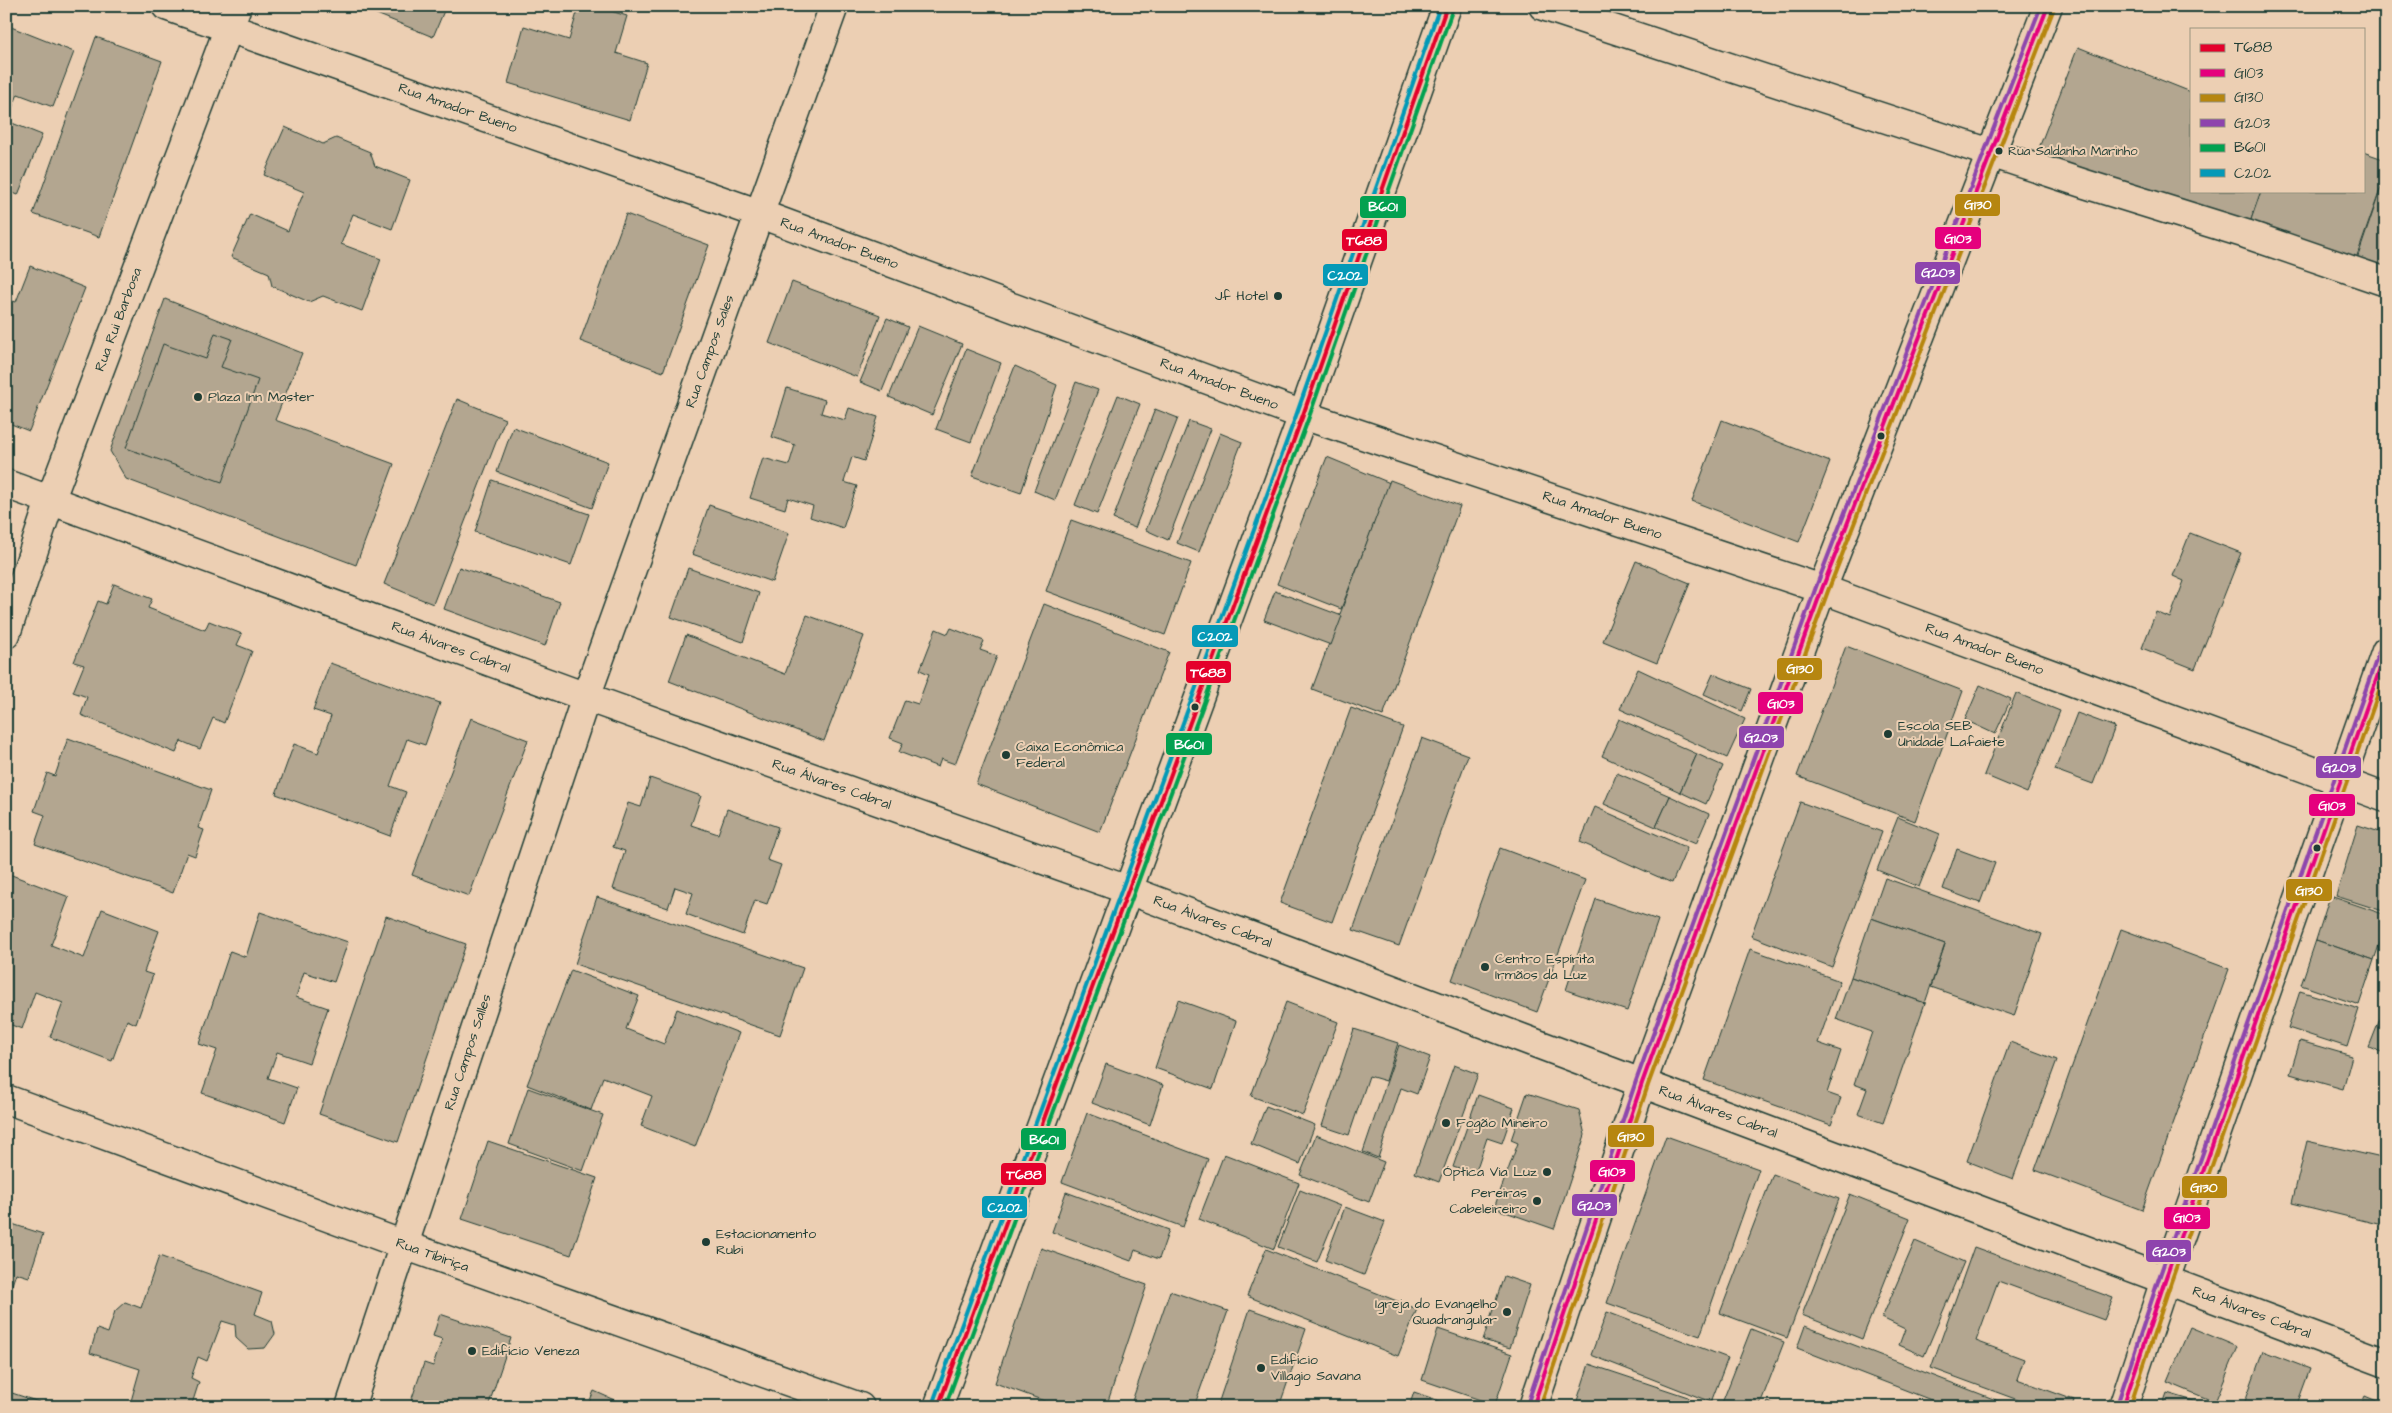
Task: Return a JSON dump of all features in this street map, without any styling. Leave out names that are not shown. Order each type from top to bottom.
[{"type":"street","name":"Rua Amador Bueno","points":[[166,6],[233,17],[1302,415],[1822,589],[2386,798]]},
{"type":"street","name":"Rua Campos Sales","points":[[586,697],[834,6]]},
{"type":"street","points":[[938,1407],[1302,415],[1447,6]]},
{"type":"street","points":[[1544,6],[1991,153],[2246,234],[2386,282]]},
{"type":"street","points":[[1533,1407],[1642,1083],[1822,589],[2048,6]]},
{"type":"street","name":"Rua Rui Barbosa","points":[[6,634],[50,501],[233,17]]},
{"type":"street","name":"Rua Álvares Cabral","points":[[6,484],[586,697],[1128,890],[2386,1363]]},
{"type":"street","points":[[2123,1407],[2165,1280],[2386,651]]},
{"type":"street","name":"Rua Campos Salles","points":[[350,1407],[586,697]]},
{"type":"street","name":"Rua Tibiriça","points":[[6,1099],[404,1245],[860,1407]]},
{"type":"building","points":[[357,6],[446,6],[433,37]]},
{"type":"building","points":[[579,6],[595,6],[627,16],[616,53],[647,63],[630,120],[508,83],[524,26],[569,40]]},
{"type":"building","points":[[6,25],[74,52],[53,107],[18,94],[7,121],[42,135],[18,195],[6,190]]},
{"type":"building","points":[[96,37],[162,61],[99,237],[33,214]]},
{"type":"building","points":[[2078,47],[2190,92],[2190,192],[2261,192],[2246,234],[2032,166]]},
{"type":"building","points":[[285,127],[323,144],[336,138],[370,152],[375,166],[410,180],[392,229],[353,214],[341,244],[381,259],[362,311],[323,296],[309,302],[272,286],[269,273],[231,257],[250,214],[288,231],[304,192],[264,175]]},
{"type":"building","points":[[2364,152],[2386,160],[2386,173],[2352,270],[2246,234],[2261,192],[2364,192]]},
{"type":"building","points":[[2386,173],[2386,272],[2356,262]]},
{"type":"building","points":[[626,214],[709,245],[663,372],[580,341]]},
{"type":"building","points":[[30,266],[85,288],[29,431],[6,422],[6,299],[16,302]]},
{"type":"building","points":[[792,282],[880,315],[857,377],[769,343]]},
{"type":"building","points":[[165,299],[302,353],[275,420],[394,464],[356,565],[126,479],[110,451]]},
{"type":"building","points":[[887,318],[908,327],[882,391],[860,382]]},
{"type":"building","points":[[918,326],[962,344],[932,415],[889,397]]},
{"type":"building","points":[[215,333],[232,339],[221,367],[258,380],[222,482],[126,448],[163,344],[206,359]]},
{"type":"building","points":[[966,349],[1001,363],[971,442],[936,429]]},
{"type":"building","points":[[1015,366],[1057,385],[1021,493],[972,476]]},
{"type":"building","points":[[1076,382],[1098,390],[1055,500],[1034,491]]},
{"type":"building","points":[[787,388],[825,400],[821,413],[845,420],[849,408],[878,417],[864,461],[852,457],[844,482],[857,486],[843,528],[810,517],[813,506],[788,498],[785,509],[750,498],[763,458],[789,465],[795,445],[772,437]]},
{"type":"building","points":[[1118,395],[1140,404],[1097,514],[1075,505]]},
{"type":"building","points":[[457,399],[505,419],[433,604],[384,584]]},
{"type":"building","points":[[1155,409],[1178,418],[1135,528],[1113,519]]},
{"type":"building","points":[[1722,420],[1830,462],[1799,542],[1692,501]]},
{"type":"building","points":[[1189,421],[1211,429],[1168,540],[1146,530]]},
{"type":"building","points":[[513,427],[608,462],[592,508],[497,472]]},
{"type":"building","points":[[1220,433],[1242,442],[1199,552],[1177,543]]},
{"type":"building","points":[[1327,457],[1390,483],[1341,609],[1277,584]]},
{"type":"building","points":[[492,480],[589,514],[571,565],[475,532]]},
{"type":"building","points":[[1390,480],[1460,506],[1383,716],[1312,689]]},
{"type":"building","points":[[709,505],[789,533],[772,582],[692,554]]},
{"type":"building","points":[[1071,520],[1191,563],[1165,635],[1046,591]]},
{"type":"building","points":[[2190,533],[2241,553],[2195,669],[2142,648],[2156,612],[2170,618],[2184,581],[2173,576]]},
{"type":"building","points":[[1636,561],[1690,583],[1657,663],[1603,641]]},
{"type":"building","points":[[459,567],[560,602],[545,646],[444,609]]},
{"type":"building","points":[[688,568],[759,593],[743,642],[671,617]]},
{"type":"building","points":[[114,584],[152,599],[148,608],[205,630],[209,621],[242,634],[237,645],[252,651],[224,723],[213,718],[200,749],[181,741],[176,753],[81,715],[87,697],[73,692],[84,665],[74,662],[98,601],[106,604]]},
{"type":"building","points":[[1275,591],[1342,616],[1331,645],[1264,620]]},
{"type":"building","points":[[1044,604],[1169,652],[1100,832],[976,784]]},
{"type":"building","points":[[807,615],[864,636],[824,741],[669,681],[686,635],[785,674]]},
{"type":"building","points":[[951,628],[984,641],[980,650],[997,656],[955,764],[941,759],[938,767],[899,752],[903,743],[890,738],[905,700],[918,704],[929,674],[920,670],[936,629],[948,634]]},
{"type":"building","points":[[1846,646],[1963,691],[1915,821],[1797,776]]},
{"type":"building","points":[[330,663],[440,703],[425,745],[407,739],[390,786],[406,792],[390,836],[276,794],[294,744],[318,753],[331,716],[313,710]]},
{"type":"building","points":[[1638,669],[1745,719],[1727,758],[1620,709]]},
{"type":"building","points":[[1713,674],[1751,689],[1742,711],[1704,694]]},
{"type":"building","points":[[1980,685],[2011,699],[1995,734],[1965,720]]},
{"type":"building","points":[[2016,693],[2060,711],[2027,793],[1984,775]]},
{"type":"building","points":[[1351,708],[1403,727],[1332,922],[1280,903]]},
{"type":"building","points":[[2077,713],[2115,727],[2093,784],[2055,770]]},
{"type":"building","points":[[471,718],[528,740],[469,896],[412,875]]},
{"type":"building","points":[[1619,719],[1697,754],[1680,792],[1602,756]]},
{"type":"building","points":[[68,738],[211,790],[198,828],[204,830],[195,856],[187,853],[173,893],[35,844],[45,815],[34,811],[47,773],[55,776]]},
{"type":"building","points":[[1422,738],[1468,755],[1399,946],[1353,930]]},
{"type":"building","points":[[1697,754],[1723,766],[1706,804],[1680,792]]},
{"type":"building","points":[[1617,773],[1670,796],[1656,827],[1604,804]]},
{"type":"building","points":[[650,778],[701,796],[691,825],[718,834],[727,809],[778,827],[767,860],[781,865],[767,904],[755,900],[743,935],[686,914],[693,893],[675,887],[668,908],[613,889],[625,851],[613,847],[628,803],[641,807]]},
{"type":"building","points":[[1670,796],[1709,814],[1696,844],[1656,827]]},
{"type":"building","points":[[1800,802],[1882,832],[1832,967],[1751,936]]},
{"type":"building","points":[[1595,807],[1687,848],[1672,883],[1580,842]]},
{"type":"building","points":[[1898,817],[1940,834],[1919,887],[1877,870]]},
{"type":"building","points":[[2358,825],[2386,834],[2386,912],[2336,896]]},
{"type":"building","points":[[1500,848],[1585,880],[1537,1012],[1452,980]]},
{"type":"building","points":[[1957,849],[1995,863],[1980,903],[1943,889]]},
{"type":"building","points":[[9,874],[69,897],[51,945],[84,958],[102,909],[159,931],[144,972],[153,975],[136,1024],[127,1020],[112,1061],[50,1037],[63,1003],[35,992],[22,1029],[6,1023],[6,882]]},
{"type":"building","points":[[1885,878],[2042,934],[2014,1016],[1931,987],[1945,944],[1871,918]]},
{"type":"building","points":[[2330,896],[2386,915],[2386,925],[2374,960],[2316,940]]},
{"type":"building","points":[[597,897],[803,968],[780,1035],[575,964]]},
{"type":"building","points":[[1596,899],[1658,920],[1627,1011],[1566,990]]},
{"type":"building","points":[[260,912],[348,942],[334,982],[304,972],[296,997],[328,1008],[309,1063],[277,1052],[268,1078],[297,1088],[285,1122],[202,1093],[217,1050],[199,1044],[230,951],[246,957]]},
{"type":"building","points":[[386,916],[466,944],[398,1142],[319,1114]]},
{"type":"building","points":[[1871,918],[1945,944],[1925,1003],[1851,977]]},
{"type":"building","points":[[2121,929],[2229,969],[2142,1210],[2035,1170]]},
{"type":"building","points":[[2316,940],[2374,960],[2359,1005],[2301,985]]},
{"type":"building","points":[[1750,949],[1840,981],[1818,1043],[1841,1051],[1827,1093],[1841,1098],[1831,1125],[1704,1080]]},
{"type":"building","points":[[571,970],[639,996],[626,1029],[664,1044],[677,1009],[739,1033],[695,1147],[641,1126],[652,1096],[603,1077],[591,1110],[527,1085]]},
{"type":"building","points":[[1851,977],[1925,1003],[1883,1123],[1858,1114],[1867,1089],[1854,1084],[1872,1032],[1836,1019]]},
{"type":"building","points":[[2300,991],[2359,1009],[2347,1047],[2288,1028]]},
{"type":"building","points":[[1178,1000],[1236,1021],[1213,1089],[1155,1068]]},
{"type":"building","points":[[1286,1002],[1338,1022],[1303,1115],[1251,1096]]},
{"type":"building","points":[[2386,1004],[2386,1054],[2369,1047]]},
{"type":"building","points":[[1354,1029],[1398,1043],[1386,1081],[1369,1076],[1349,1135],[1322,1126]]},
{"type":"building","points":[[2300,1041],[2352,1056],[2343,1089],[2290,1074]]},
{"type":"building","points":[[2010,1042],[2057,1060],[2013,1179],[1967,1161]]},
{"type":"building","points":[[1399,1045],[1430,1057],[1417,1094],[1401,1088],[1378,1158],[1363,1152]]},
{"type":"building","points":[[1106,1064],[1163,1085],[1150,1125],[1092,1103]]},
{"type":"building","name":"Fogão Mineiro","points":[[1454,1065],[1478,1074],[1439,1182],[1415,1173]]},
{"type":"building","points":[[528,1088],[603,1115],[583,1171],[509,1144]]},
{"type":"building","points":[[1527,1093],[1579,1110],[1585,1135],[1554,1229],[1494,1208],[1518,1143],[1511,1140]]},
{"type":"building","points":[[1478,1095],[1514,1108],[1502,1143],[1487,1138],[1475,1174],[1453,1167]]},
{"type":"building","points":[[1266,1106],[1315,1125],[1300,1164],[1251,1144]]},
{"type":"building","points":[[1087,1113],[1208,1159],[1183,1227],[1062,1182]]},
{"type":"building","points":[[1316,1135],[1384,1162],[1369,1202],[1300,1175]]},
{"type":"building","points":[[1666,1136],[1759,1169],[1700,1336],[1607,1303]]},
{"type":"building","points":[[488,1141],[597,1178],[571,1255],[462,1219]]},
{"type":"building","points":[[2307,1141],[2386,1159],[2386,1226],[2292,1203]]},
{"type":"building","points":[[1224,1154],[1299,1183],[1274,1249],[1199,1219]]},
{"type":"building","points":[[1773,1174],[1839,1199],[1787,1338],[1720,1313]]},
{"type":"building","points":[[1300,1190],[1340,1206],[1317,1262],[1278,1247]]},
{"type":"building","points":[[1066,1192],[1169,1230],[1159,1259],[1135,1250],[1131,1261],[1052,1232]]},
{"type":"building","points":[[1850,1194],[1910,1218],[1862,1339],[1802,1315]]},
{"type":"building","points":[[1345,1207],[1385,1222],[1364,1275],[1325,1260]]},
{"type":"building","points":[[6,1222],[43,1234],[29,1277],[16,1273],[6,1302]]},
{"type":"building","points":[[1915,1241],[1964,1262],[1924,1356],[1899,1345],[1905,1329],[1882,1318]]},
{"type":"building","points":[[1974,1247],[2113,1298],[2104,1320],[1998,1281],[1976,1341],[2024,1359],[2017,1379],[2074,1400],[2072,1407],[2037,1407],[1931,1368]]},
{"type":"building","points":[[1041,1248],[1147,1285],[1106,1407],[1061,1407],[995,1383]]},
{"type":"building","points":[[1266,1249],[1417,1309],[1398,1356],[1247,1296]]},
{"type":"building","points":[[159,1256],[262,1293],[255,1314],[272,1321],[275,1334],[265,1348],[248,1349],[236,1338],[235,1325],[222,1321],[207,1361],[198,1357],[191,1378],[199,1382],[191,1407],[143,1407],[144,1405],[131,1401],[140,1369],[90,1353],[97,1329],[108,1333],[115,1311],[125,1302],[141,1308]]},
{"type":"building","name":"Igreja do Evangelho Quadrangular","points":[[1504,1276],[1530,1285],[1510,1348],[1483,1340]]},
{"type":"building","points":[[1170,1291],[1228,1311],[1194,1407],[1130,1407]]},
{"type":"building","name":"Edifício Villagio Savana","points":[[1250,1309],[1306,1329],[1279,1407],[1217,1407]]},
{"type":"building","points":[[1607,1312],[1728,1358],[1711,1402],[1591,1355]]},
{"type":"building","name":"Edifício Veneza","points":[[440,1314],[511,1338],[488,1407],[409,1407],[424,1363],[433,1366],[442,1339],[433,1336]]},
{"type":"building","points":[[1805,1326],[2014,1407],[1949,1407],[1797,1348]]},
{"type":"building","points":[[2190,1327],[2238,1347],[2215,1402],[2167,1382]]},
{"type":"building","points":[[1438,1329],[1512,1354],[1495,1405],[1422,1380]]},
{"type":"building","points":[[1751,1329],[1784,1342],[1759,1407],[1731,1407],[1722,1403]]},
{"type":"building","points":[[2263,1351],[2310,1369],[2296,1407],[2243,1407]]},
{"type":"building","points":[[1589,1364],[1688,1397],[1684,1407],[1575,1407]]},
{"type":"building","points":[[6,1391],[54,1407],[6,1407]]},
{"type":"building","points":[[594,1391],[630,1407],[587,1407]]},
{"type":"building","points":[[1414,1392],[1457,1407],[1409,1407]]},
{"type":"building","points":[[2167,1393],[2204,1404],[2203,1407],[2162,1407]]},
{"type":"building","points":[[2365,1396],[2386,1405],[2386,1407],[2360,1407]]},
{"type":"building","points":[[1768,1402],[1782,1407],[1766,1407]]},
{"type":"transit line","name":"C202","points":[[932,1405],[1297,413],[1440,6]]},
{"type":"transit line","name":"T688","points":[[938,1407],[1303,415],[1447,6]]},
{"type":"transit line","name":"G203","points":[[1527,1405],[1636,1081],[1816,587],[2041,6]]},
{"type":"transit line","name":"G103","points":[[1533,1407],[1642,1083],[1822,589],[2048,6]]},
{"type":"transit line","name":"B601","points":[[945,1407],[1309,417],[1453,8]]},
{"type":"transit line","name":"G130","points":[[1540,1407],[1648,1085],[1828,591],[2054,8]]},
{"type":"transit line","name":"G203","points":[[2117,1405],[2159,1278],[2380,649]]},
{"type":"transit line","name":"G103","points":[[2123,1407],[2165,1280],[2386,652]]},
{"type":"transit line","name":"G130","points":[[2130,1407],[2171,1282],[2386,671]]},
{"type":"place","name":"Rua Saldanha Marinho","points":[[1999,151]]},
{"type":"place","name":"Jf Hotel","points":[[1278,296]]},
{"type":"place","name":"Plaza Inn Master","points":[[198,397]]},
{"type":"place","name":"Escola SEB Unidade Lafaiete","points":[[1888,734]]},
{"type":"place","name":"Caixa Econômica Federal","points":[[1006,755]]},
{"type":"place","name":"Centro Espírita Irmãos da Luz","points":[[1485,967]]},
{"type":"place","name":"Fogão Mineiro","points":[[1446,1123]]},
{"type":"place","name":"Óptica Via Luz","points":[[1547,1172]]},
{"type":"place","name":"Pereiras Cabeleireiro","points":[[1537,1201]]},
{"type":"place","name":"Estacionamento Rubi","points":[[706,1242]]},
{"type":"place","name":"Igreja do Evangelho Quadrangular","points":[[1507,1312]]},
{"type":"place","name":"Edifício Veneza","points":[[472,1351]]},
{"type":"place","name":"Edifício Villagio Savana","points":[[1261,1368]]}]
